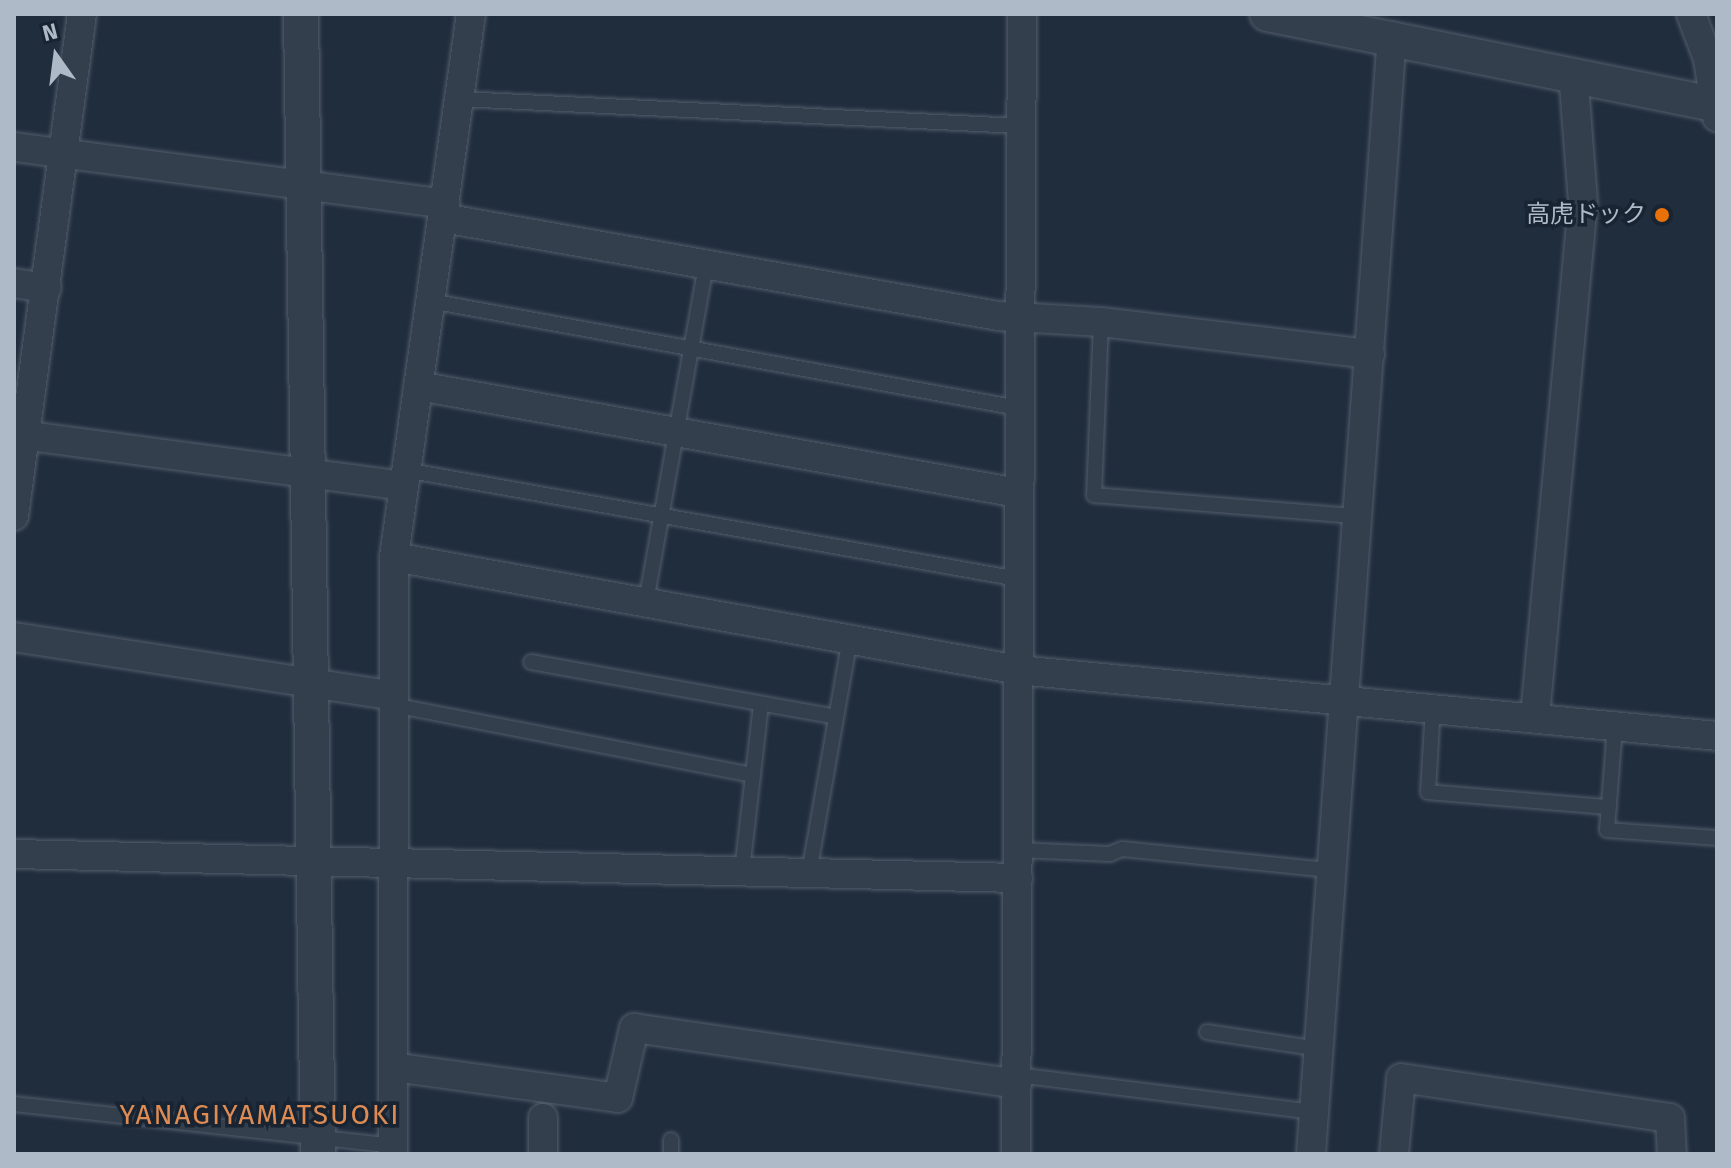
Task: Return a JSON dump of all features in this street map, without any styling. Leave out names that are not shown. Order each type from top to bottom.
[{"type":"street","points":[[14,516],[20,435],[47,288],[82,14]]},
{"type":"street","points":[[301,14],[317,1146]]},
{"type":"street","points":[[393,1150],[394,557],[471,14]]},
{"type":"street","points":[[1016,1154],[1022,14]]},
{"type":"street","points":[[1267,14],[1573,73],[1716,109],[1708,59],[1691,14]]},
{"type":"street","points":[[1311,1154],[1392,36]]},
{"type":"street","points":[[1535,716],[1583,202],[1573,73]]},
{"type":"street","points":[[14,147],[302,186],[706,264],[1019,316],[1101,322],[1370,354]]},
{"type":"street","points":[[14,283],[47,288]]},
{"type":"street","points":[[418,386],[1018,493]]},
{"type":"street","points":[[20,435],[309,475],[404,478]]},
{"type":"street","points":[[394,557],[1018,670],[1535,716],[1717,736]]},
{"type":"street","points":[[14,637],[311,682],[393,701]]},
{"type":"street","points":[[14,854],[809,873],[1018,864]]},
{"type":"street","points":[[393,1067],[618,1098],[634,1028],[1017,1080]]},
{"type":"street","points":[[1394,1154],[1401,1078],[1670,1118],[1672,1154]]},
{"type":"street","points":[[543,1118],[543,1154]]},
{"type":"lane","points":[[460,99],[1021,126]]},
{"type":"lane","points":[[646,602],[706,264]]},
{"type":"lane","points":[[430,301],[1018,408]]},
{"type":"lane","points":[[1101,322],[1094,495],[1357,516]]},
{"type":"lane","points":[[404,478],[661,515],[1018,579]]},
{"type":"lane","points":[[809,873],[850,639]]},
{"type":"lane","points":[[531,662],[836,717]]},
{"type":"lane","points":[[393,701],[753,775]]},
{"type":"lane","points":[[742,871],[761,704]]},
{"type":"lane","points":[[1433,707],[1428,792],[1608,807]]},
{"type":"lane","points":[[1615,726],[1607,830],[1717,838]]},
{"type":"lane","points":[[1018,864],[1110,854],[1122,849],[1330,870]]},
{"type":"lane","points":[[1207,1032],[1319,1049]]},
{"type":"lane","points":[[1017,1080],[1314,1112]]},
{"type":"lane","points":[[14,1104],[317,1146],[393,1150]]},
{"type":"place","name":"高虎ドック","points":[[1662,215]]},
{"type":"district","name":"YANAGIYAMATSUOKI","points":[[260,1115]]}]
